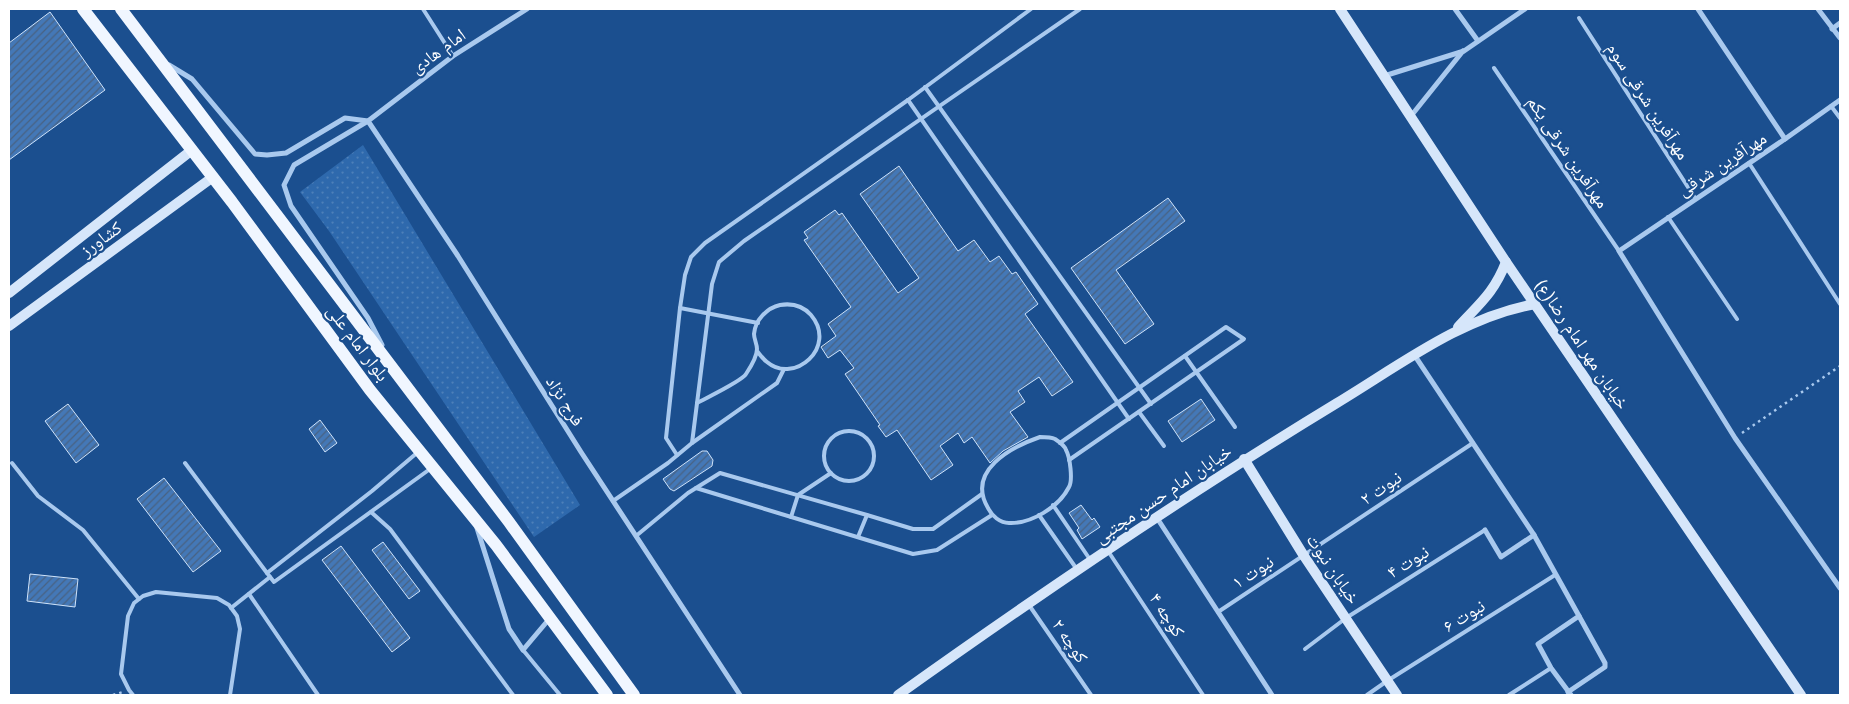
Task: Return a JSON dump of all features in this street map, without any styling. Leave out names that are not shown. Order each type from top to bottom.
[{"type":"main road","name":"بلوار امام علی","points":[[83,9],[192,150],[370,390],[473,516],[607,695]]},
{"type":"main road","name":"بلوار امام علی","points":[[121,9],[391,364],[535,557],[634,695]]},
{"type":"main road","points":[[516,572],[535,557]]},
{"type":"street","name":"امام هادی","points":[[391,364],[368,318],[291,206],[284,185],[294,165],[368,121],[453,56],[527,9]]},
{"type":"street","name":"خیابان مهر امام رضا(ع)","points":[[1340,9],[1506,262],[1801,695]]},
{"type":"street","points":[[1455,9],[1478,41]]},
{"type":"street","points":[[1411,116],[1464,51],[1525,9]]},
{"type":"street","points":[[1698,9],[1785,139]]},
{"type":"street","points":[[1818,9],[1840,38]]},
{"type":"street","points":[[1832,29],[1840,23]]},
{"type":"street","points":[[1384,76],[1464,51]]},
{"type":"street","points":[[159,59],[192,79],[254,154],[286,153],[346,118],[368,121]]},
{"type":"street","name":"مهرآفرین شرقی","points":[[1619,251],[1840,100]]},
{"type":"street","name":"فرج نژاد","points":[[368,121],[458,256],[613,501],[740,695]]},
{"type":"street","name":"کشاورز","points":[[9,293],[192,150]]},
{"type":"street","name":"کشاورز","points":[[9,326],[213,178]]},
{"type":"street","points":[[1619,251],[1735,438],[1840,588]]},
{"type":"street","name":"خیابان امام حسن مجتبی","points":[[1454,331],[1485,300],[1499,280],[1506,262]]},
{"type":"street","name":"خیابان امام حسن مجتبی","points":[[898,695],[1028,603],[1244,459],[1454,331],[1495,314],[1535,304]]},
{"type":"street","points":[[1415,356],[1534,535],[1555,575],[1579,616],[1605,663],[1605,667],[1569,693],[1551,668],[1538,644],[1579,616]]},
{"type":"street","name":"خیابان نبوت","points":[[1244,459],[1304,556],[1397,695]]},
{"type":"street","points":[[473,516],[509,629],[523,650],[550,617]]},
{"type":"street","points":[[1157,517],[1272,695]]},
{"type":"street","points":[[1485,530],[1501,557],[1534,535]]},
{"type":"lane","points":[[423,9],[453,56]]},
{"type":"lane","points":[[677,455],[666,438],[680,308],[685,275],[692,257],[705,243],[908,100],[1031,9]]},
{"type":"lane","points":[[692,443],[712,284],[720,262],[744,241],[1080,9]]},
{"type":"lane","name":"مهرآفرین شرقی سوم","points":[[1579,18],[1695,198]]},
{"type":"lane","name":"مهرآفرین شرقی یکم","points":[[1494,68],[1619,251]]},
{"type":"lane","points":[[925,86],[1151,404]]},
{"type":"lane","points":[[908,100],[1129,419]]},
{"type":"lane","points":[[1832,106],[1840,118]]},
{"type":"lane","points":[[1749,163],[1840,304]]},
{"type":"lane","points":[[1668,217],[1737,319]]},
{"type":"lane","points":[[789,303],[805,309],[816,322],[820,339],[814,355],[801,366],[784,369],[768,364],[757,351],[754,334],[758,323],[759,318],[772,307],[789,303]]},
{"type":"lane","points":[[680,308],[758,323]]},
{"type":"lane","points":[[1060,443],[1226,327],[1244,339],[1069,460]]},
{"type":"lane","points":[[697,403],[745,376],[757,351]]},
{"type":"lane","points":[[1185,356],[1235,427]]},
{"type":"lane","points":[[613,501],[777,383],[784,369]]},
{"type":"lane","points":[[1140,412],[1164,446]]},
{"type":"lane","points":[[840,432],[854,432],[866,438],[873,451],[872,465],[864,477],[850,482],[836,479],[830,473],[826,468],[823,454],[828,441],[840,432]]},
{"type":"lane","points":[[1040,437],[1054,438],[1066,449],[1069,460],[1071,471],[1070,486],[1053,505],[1039,515],[1018,523],[1005,523],[992,515],[982,499],[983,480],[992,466],[1004,454],[1020,444],[1040,437]]},
{"type":"lane","name":"نبوت ۲","points":[[1304,556],[1472,443]]},
{"type":"lane","points":[[267,573],[420,451]]},
{"type":"lane","points":[[12,463],[38,496],[83,530],[139,599]]},
{"type":"lane","points":[[185,463],[274,582],[433,467]]},
{"type":"lane","points":[[636,536],[696,488],[720,473],[867,514],[913,529],[933,529],[982,494]]},
{"type":"lane","points":[[791,517],[798,495],[830,473]]},
{"type":"lane","points":[[696,488],[914,554],[937,550],[992,515]]},
{"type":"lane","points":[[1053,505],[1091,561]]},
{"type":"lane","points":[[371,512],[390,529],[513,695]]},
{"type":"lane","points":[[858,537],[867,514]]},
{"type":"lane","points":[[1039,515],[1078,570]]},
{"type":"lane","name":"نبوت ۴","points":[[1305,649],[1346,618],[1485,530]]},
{"type":"lane","name":"کوچه ۴","points":[[1108,551],[1204,695]]},
{"type":"lane","name":"نبوت ۱","points":[[1218,612],[1304,556]]},
{"type":"lane","name":"نبوت ۶","points":[[1367,695],[1387,680],[1555,575]]},
{"type":"lane","points":[[231,608],[270,578]]},
{"type":"lane","points":[[133,695],[122,674],[128,616],[134,603],[142,596],[156,592],[217,598],[231,608],[237,616],[240,629],[230,695]]},
{"type":"lane","points":[[249,594],[318,695]]},
{"type":"lane","name":"کوچه ۲","points":[[1028,603],[1091,695]]},
{"type":"lane","points":[[523,650],[560,695]]},
{"type":"lane","points":[[1509,695],[1551,668]]},
{"type":"path","points":[[1735,438],[1840,366]]},
{"type":"shaded area","points":[[363,145],[580,505],[534,537],[329,231],[300,192]]},
{"type":"building","points":[[50,12],[105,90],[9,160],[9,43]]},
{"type":"building","points":[[899,166],[958,251],[974,240],[990,262],[999,256],[1012,274],[1016,272],[1038,304],[1025,314],[1073,382],[1052,396],[1039,377],[1018,391],[1025,402],[1010,412],[1028,437],[1003,451],[990,463],[972,437],[964,443],[958,433],[940,446],[953,465],[931,480],[897,430],[886,437],[878,426],[880,425],[845,374],[854,368],[840,350],[828,358],[821,347],[836,336],[828,324],[851,307],[804,240],[808,238],[804,232],[835,210],[839,215],[842,213],[898,293],[919,278],[860,194]]},
{"type":"building","points":[[1168,198],[1185,221],[1116,270],[1154,324],[1125,344],[1071,268]]},
{"type":"building","points":[[1201,399],[1215,420],[1182,442],[1168,421]]},
{"type":"building","points":[[68,404],[99,445],[76,463],[45,421]]},
{"type":"building","points":[[320,420],[337,443],[325,452],[309,429]]},
{"type":"building","points":[[702,451],[707,451],[713,460],[712,466],[674,491],[670,489],[663,479]]},
{"type":"building","points":[[164,478],[221,551],[193,572],[137,499]]},
{"type":"building","points":[[1081,505],[1100,527],[1082,539],[1077,530],[1079,528],[1069,513]]},
{"type":"building","points":[[383,542],[420,591],[409,599],[372,550]]},
{"type":"building","points":[[341,546],[410,638],[392,652],[322,560]]},
{"type":"building","points":[[30,574],[78,579],[75,607],[27,601]]}]
